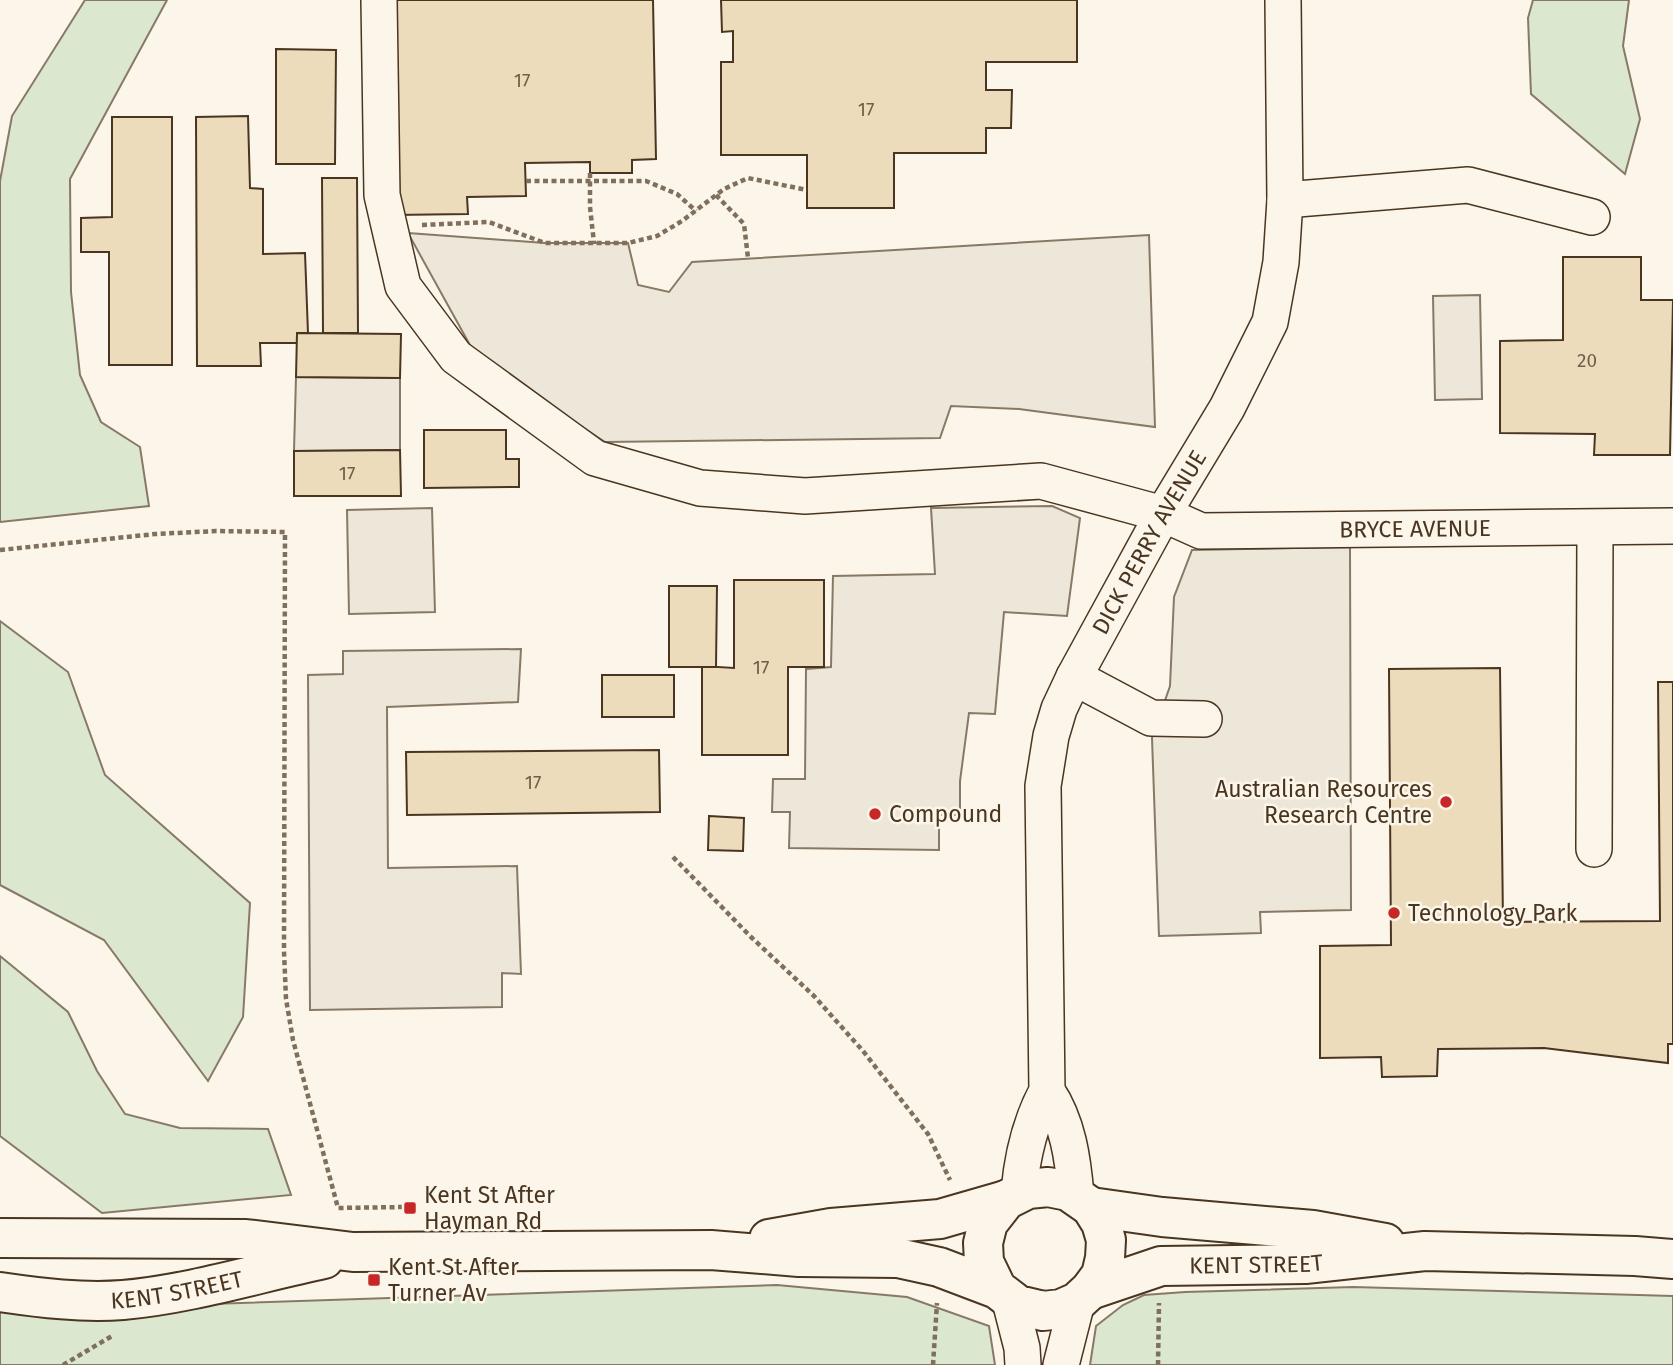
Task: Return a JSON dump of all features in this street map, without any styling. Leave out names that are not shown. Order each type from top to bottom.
[{"type":"main road","points":[[1048,1187],[1084,1202],[1101,1223],[1106,1249],[1101,1275],[1084,1296],[1061,1309],[1044,1311],[1026,1308],[1004,1295],[984,1262],[983,1242],[988,1223],[1013,1196],[1048,1187]]},
{"type":"main road","name":"KENT STREET","points":[[711,1250],[831,1228],[940,1219],[1013,1196]]},
{"type":"main road","name":"KENT STREET","points":[[1084,1202],[1162,1217],[1313,1230],[1424,1251]]},
{"type":"main road","name":"KENT STREET","points":[[0,1238],[246,1240],[353,1252],[711,1250],[799,1256],[898,1258],[939,1267],[1004,1295]]},
{"type":"main road","name":"KENT STREET","points":[[1084,1296],[1161,1266],[1305,1264],[1424,1251],[1673,1259]]},
{"type":"main road","name":"KENT STREET","points":[[0,1292],[70,1301],[122,1300],[154,1296],[353,1252]]},
{"type":"street","name":"BRYCE AVENUE","points":[[379,0],[382,195],[403,286],[456,357],[595,458],[700,488],[805,496],[1041,481],[1163,514],[1201,531],[1673,526]]},
{"type":"street","name":"DICK PERRY AVENUE","points":[[1013,1196],[1036,1111],[1047,1091],[1044,786],[1051,736],[1059,709],[1074,677],[1163,514],[1227,408],[1270,322],[1281,262],[1285,200],[1283,0]]},
{"type":"street","points":[[1285,200],[1468,185],[1592,218]]},
{"type":"street","points":[[1594,849],[1595,527]]},
{"type":"street","points":[[1074,677],[1151,718],[1204,719]]},
{"type":"street","name":"DICK PERRY AVENUE","points":[[1047,1091],[1060,1111],[1084,1202]]},
{"type":"street","points":[[1004,1295],[1022,1348],[1023,1365]]},
{"type":"street","points":[[1061,1365],[1084,1296]]},
{"type":"path","points":[[590,176],[594,243]]},
{"type":"path","points":[[526,181],[590,176],[646,181],[677,194],[696,211]]},
{"type":"path","points":[[388,219],[404,224],[489,222],[545,243],[628,243],[657,236],[724,189],[748,178],[807,190]]},
{"type":"path","points":[[716,195],[744,224],[748,258]]},
{"type":"path","points":[[0,550],[155,534],[285,532],[284,951],[286,999],[293,1040],[338,1208],[404,1207]]},
{"type":"path","points":[[673,857],[751,937],[814,996],[863,1051],[928,1134],[950,1179]]},
{"type":"green space","points":[[85,0],[167,0],[70,179],[71,292],[80,375],[101,422],[140,447],[149,506],[0,522],[0,181],[12,116]]},
{"type":"green space","points":[[1533,0],[1629,0],[1623,46],[1640,119],[1625,174],[1531,94],[1528,18]]},
{"type":"green space","points":[[0,621],[68,672],[105,775],[250,903],[243,1017],[208,1081],[104,940],[0,885]]},
{"type":"green space","points":[[0,956],[68,1012],[97,1071],[125,1114],[180,1128],[268,1129],[291,1195],[102,1213],[0,1136]]},
{"type":"green space","points":[[777,1285],[907,1297],[989,1326],[995,1365],[0,1365],[0,1311]]},
{"type":"green space","points":[[1353,1287],[1673,1296],[1673,1365],[1090,1365],[1096,1326],[1123,1305],[1144,1295]]},
{"type":"shaded area","points":[[408,233],[545,243],[628,243],[638,285],[669,292],[692,262],[1149,235],[1155,427],[1019,409],[951,406],[940,438],[605,442],[476,356]]},
{"type":"shaded area","points":[[1480,295],[1482,399],[1435,400],[1433,296]]},
{"type":"shaded area","points":[[296,377],[400,378],[400,450],[294,451]]},
{"type":"shaded area","points":[[1052,506],[1080,518],[1067,616],[1004,612],[995,714],[969,713],[960,781],[960,815],[939,815],[939,850],[789,848],[790,812],[772,812],[773,779],[805,779],[806,669],[831,667],[833,576],[935,574],[931,508]]},
{"type":"shaded area","points":[[432,508],[435,612],[349,614],[347,510]]},
{"type":"shaded area","points":[[1350,547],[1351,910],[1260,912],[1261,933],[1159,936],[1152,738],[1170,686],[1174,597],[1192,550]]},
{"type":"shaded area","points":[[521,649],[518,702],[387,707],[388,868],[517,866],[521,974],[502,973],[502,1007],[310,1010],[308,675],[343,674],[343,651]]},
{"type":"building","points":[[388,0],[653,0],[656,159],[632,160],[632,173],[590,173],[590,162],[525,163],[526,196],[467,197],[468,214],[393,215]]},
{"type":"building","points":[[721,0],[1077,0],[1077,62],[986,62],[986,90],[1012,90],[1011,128],[986,128],[986,153],[894,153],[894,208],[807,208],[807,155],[721,155],[721,62],[733,62],[733,31],[722,32]]},
{"type":"building","points":[[276,49],[336,50],[335,164],[276,164]]},
{"type":"building","points":[[248,116],[250,188],[263,189],[263,254],[305,253],[308,333],[297,333],[297,343],[260,343],[261,366],[197,366],[196,117]]},
{"type":"building","points":[[112,117],[172,117],[172,365],[109,365],[109,252],[81,252],[81,218],[112,217]]},
{"type":"building","points":[[322,178],[357,178],[358,333],[323,333]]},
{"type":"building","points":[[1563,257],[1641,257],[1641,300],[1673,300],[1670,455],[1594,455],[1595,434],[1500,433],[1500,341],[1563,340]]},
{"type":"building","points":[[297,333],[401,334],[400,378],[296,377]]},
{"type":"building","points":[[424,430],[506,430],[506,459],[519,459],[519,487],[424,488]]},
{"type":"building","points":[[400,450],[401,496],[294,496],[294,451]]},
{"type":"building","points":[[734,580],[824,580],[824,667],[788,667],[788,755],[702,755],[702,666],[734,668]]},
{"type":"building","points":[[669,586],[717,586],[716,667],[669,667]]},
{"type":"building","name":"Australian Resources Research Centre","points":[[1500,668],[1503,922],[1660,921],[1658,682],[1673,682],[1673,1044],[1668,1044],[1668,1063],[1544,1048],[1438,1049],[1437,1076],[1382,1077],[1381,1057],[1320,1058],[1320,946],[1391,945],[1389,669]]},
{"type":"building","points":[[602,675],[674,675],[674,717],[602,717]]},
{"type":"building","points":[[659,750],[660,812],[407,815],[406,752]]},
{"type":"building","points":[[709,816],[744,818],[743,851],[708,850]]},
{"type":"place","name":"Australian Resources Research Centre","points":[[1446,802]]},
{"type":"place","name":"Compound","points":[[875,814]]},
{"type":"place","name":"Technology Park","points":[[1394,913]]},
{"type":"place","name":"Kent St After Hayman Rd","points":[[410,1208]]},
{"type":"place","name":"Kent St After Turner Av","points":[[374,1280]]}]
